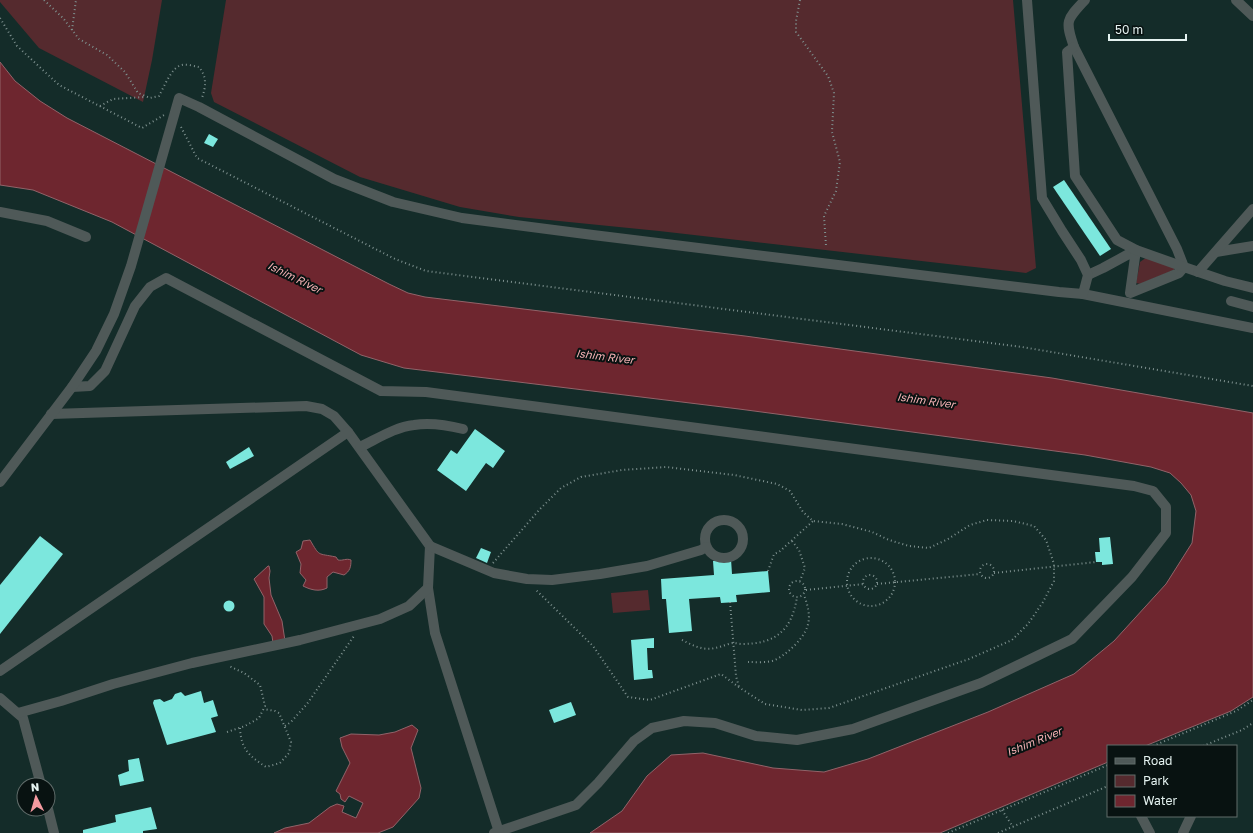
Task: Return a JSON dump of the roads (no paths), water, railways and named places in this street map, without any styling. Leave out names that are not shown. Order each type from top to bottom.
[{"type":"street","points":[[1027,0],[1042,198],[1081,260],[1088,275],[1083,294]]},
{"type":"street","points":[[1085,0],[1071,14],[1068,21],[1068,30],[1074,46],[1177,249],[1184,267]]},
{"type":"street","points":[[1236,0],[1253,16]]},
{"type":"street","points":[[1074,46],[1067,52],[1075,176],[1117,240],[1136,250],[1198,272],[1253,288]]},
{"type":"street","points":[[0,482],[72,387],[96,351],[114,314],[131,266],[175,124],[179,98],[199,107],[334,179],[393,202],[462,218],[688,247],[1083,294],[1253,328]]},
{"type":"street","points":[[1198,272],[1253,209]]},
{"type":"street","points":[[0,212],[47,221],[86,237]]},
{"type":"street","points":[[1216,252],[1253,246]]},
{"type":"street","points":[[1088,275],[1136,250]]},
{"type":"street","points":[[1136,250],[1130,293],[1179,273],[1184,267]]},
{"type":"street","points":[[72,387],[90,386],[105,371],[135,306],[150,287],[166,278],[381,391],[426,392],[1134,486],[1153,491],[1166,507],[1166,533],[1132,577],[1072,640],[980,683],[853,729],[798,740],[756,736],[715,723],[684,721],[652,728],[634,741],[598,783],[576,805],[496,832],[436,633],[428,588],[430,546]]},
{"type":"street","points":[[1231,301],[1253,307]]},
{"type":"street","points":[[51,414],[306,406],[322,410],[334,416],[360,447],[430,546],[494,573],[527,580],[552,580],[647,566],[701,550],[706,547]]},
{"type":"street","points":[[360,447],[394,431],[413,425],[443,424],[463,429]]},
{"type":"street","points":[[0,671],[348,432]]},
{"type":"street","points":[[18,713],[114,684],[211,659],[300,640],[380,619],[409,606],[428,588]]},
{"type":"street","points":[[0,698],[23,718],[39,777]]},
{"type":"street","points":[[50,817],[54,833]]},
{"type":"street","points":[[1142,817],[1150,833]]},
{"type":"street","points":[[1182,833],[1191,817]]},
{"type":"water","name":"Ishim River","points":[[0,62],[15,81],[40,101],[67,118],[408,293],[425,297],[745,336],[1052,378],[1253,413],[1253,697],[1231,711],[1147,745],[1107,745],[1107,762],[940,833],[590,833],[622,811],[647,776],[671,755],[703,753],[773,768],[824,772],[868,759],[988,712],[1074,674],[1114,641],[1166,584],[1192,543],[1196,511],[1191,495],[1170,473],[1151,467],[1085,455],[739,409],[404,368],[361,355],[112,222],[33,190],[0,185]]},
{"type":"water","points":[[310,540],[318,552],[322,554],[336,557],[338,560],[351,560],[350,569],[348,572],[344,575],[333,572],[327,577],[327,588],[321,590],[309,589],[303,586],[306,580],[300,573],[301,564],[296,552],[301,549],[303,541]]},
{"type":"water","points":[[268,566],[270,571],[269,578],[271,595],[282,621],[285,641],[273,643],[272,636],[264,624],[264,597],[254,579]]},
{"type":"water","points":[[412,725],[418,730],[411,748],[421,788],[419,798],[393,827],[378,833],[274,833],[285,828],[309,823],[330,807],[337,804],[344,806],[342,812],[356,818],[363,803],[349,796],[345,802],[336,791],[350,763],[342,747],[340,738],[351,734],[379,735],[395,732]]}]
